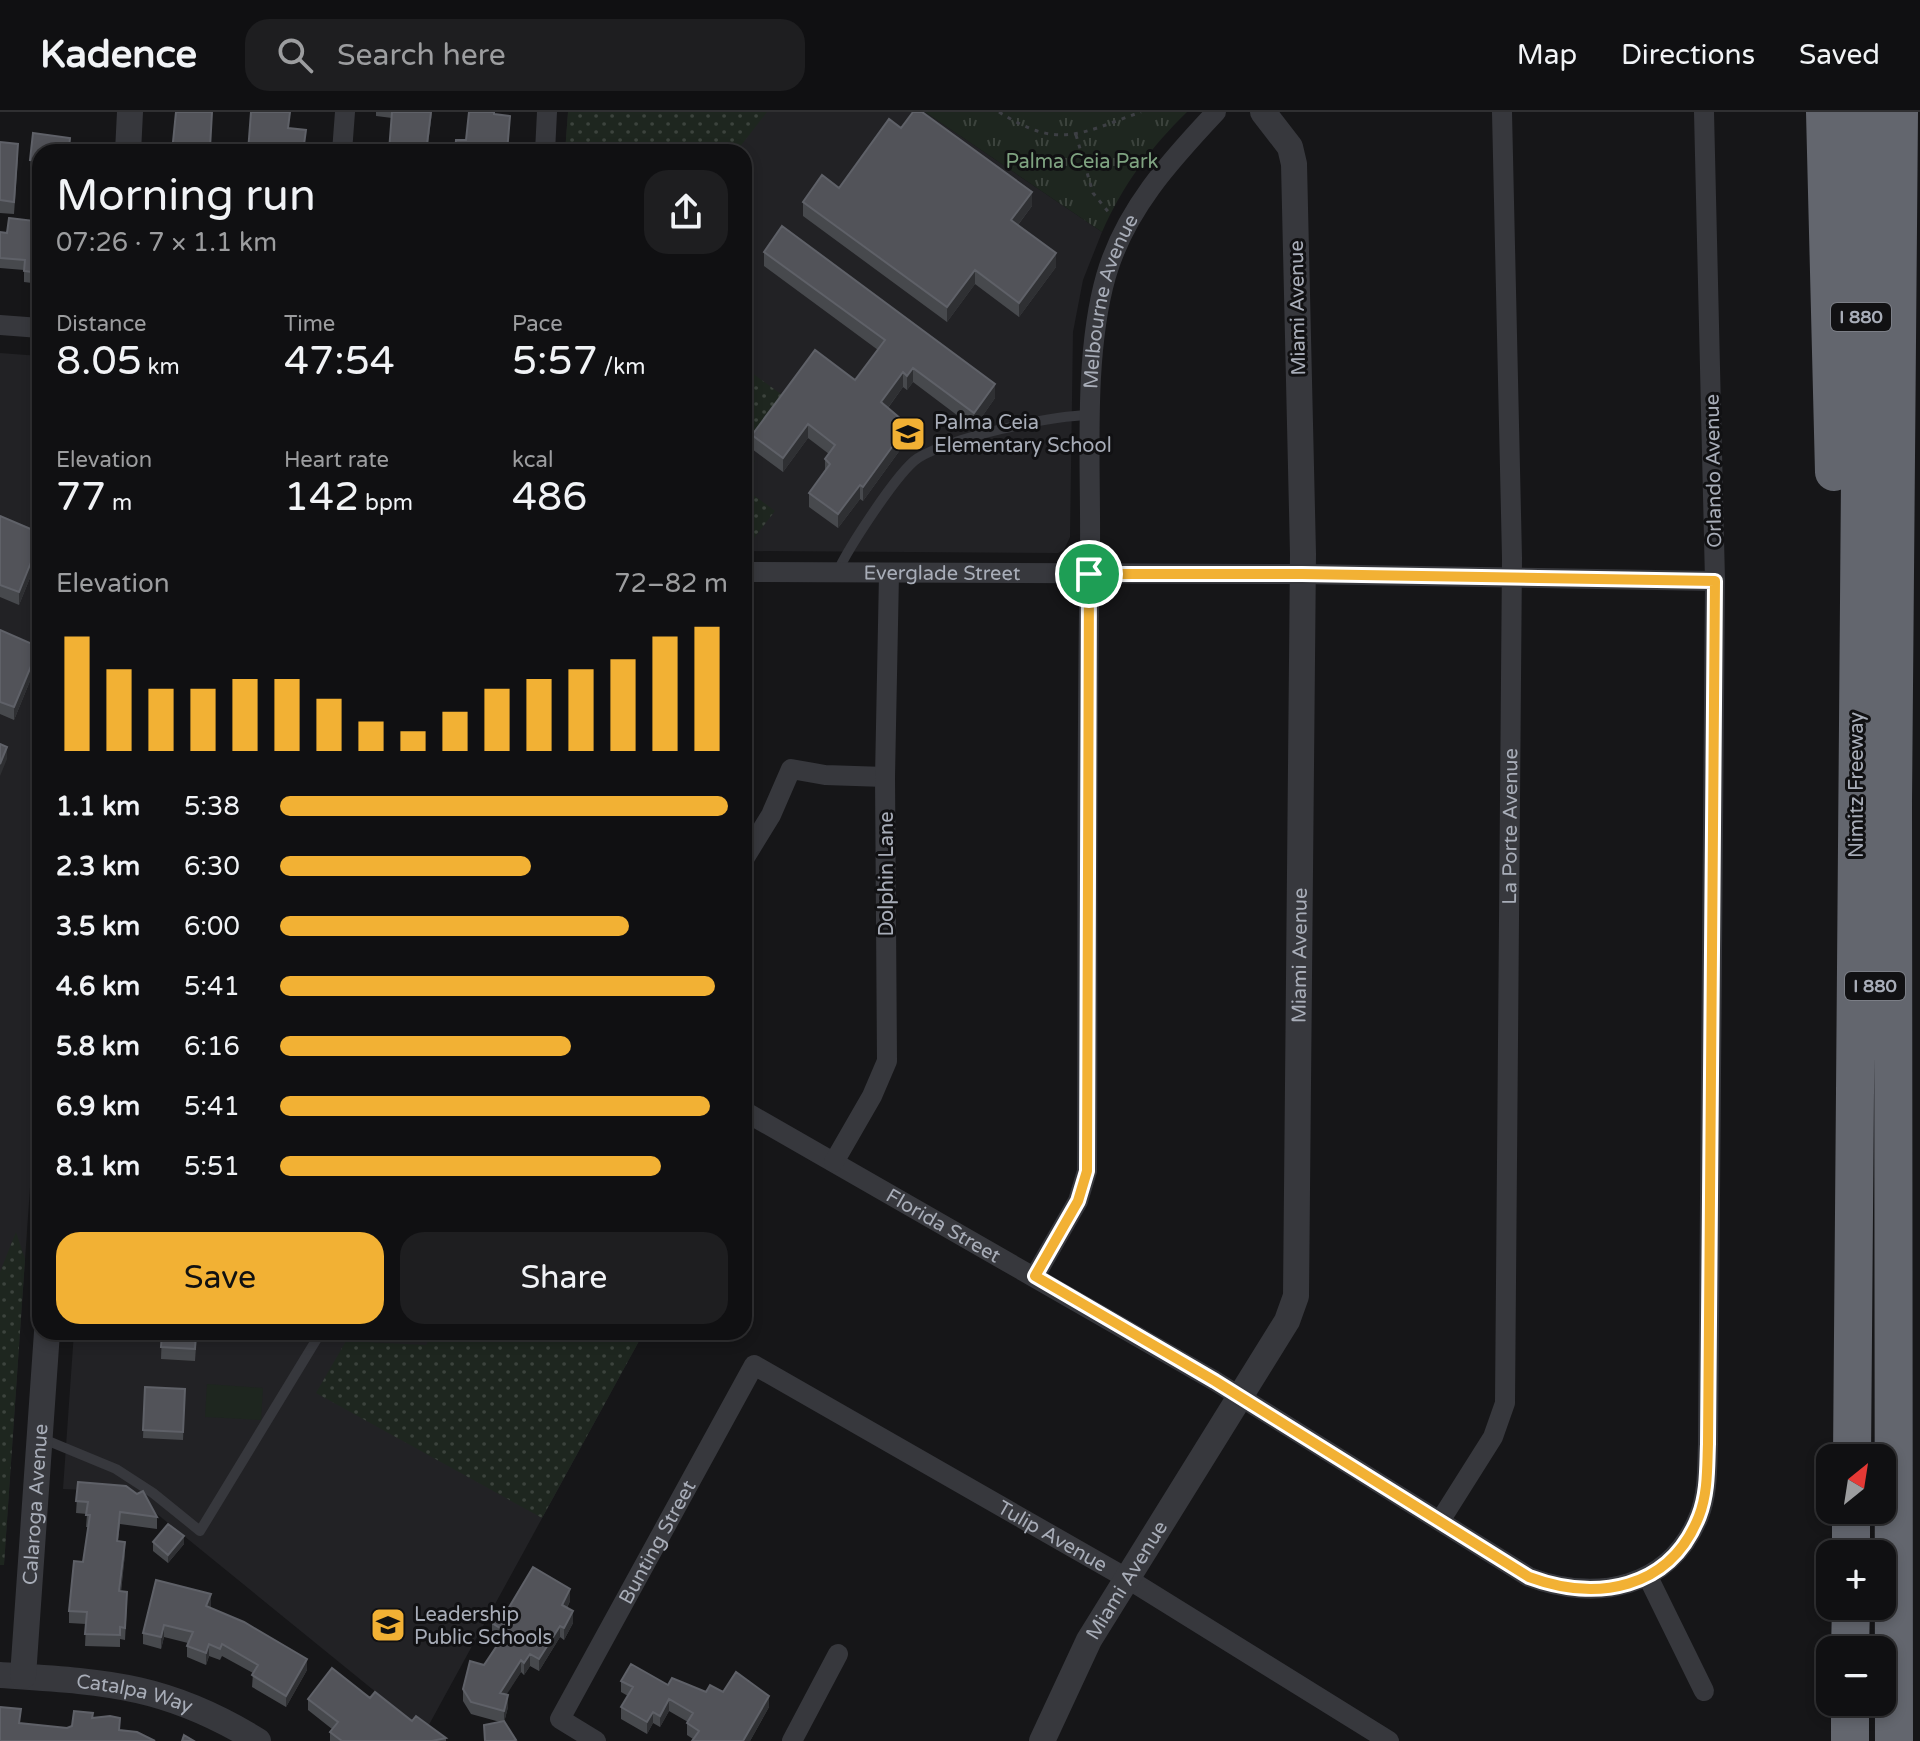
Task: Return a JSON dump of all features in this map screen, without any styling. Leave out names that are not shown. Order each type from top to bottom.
[{"type":"highway","points":[[1825,112],[1838,625],[1857,647]]},
{"type":"highway","name":"Nimitz Freeway","points":[[1852,1444],[1863,112]]},
{"type":"highway","name":"I 880","points":[[1894,1741],[1893,786],[1899,112]]},
{"type":"highway","name":"I 880","points":[[1859,521],[1877,544],[1872,1444]]},
{"type":"highway","points":[[1895,1064],[1920,1018]]},
{"type":"highway","points":[[1850,1716],[1850,1741]]},
{"type":"highway","points":[[1870,1716],[1870,1741]]},
{"type":"highway","points":[[1920,1732],[1920,1741]]},
{"type":"street","points":[[128,144],[130,112]]},
{"type":"street","points":[[343,144],[345,112]]},
{"type":"street","points":[[545,144],[547,112]]},
{"type":"street","name":"Melbourne Avenue","points":[[1035,1276],[1078,1201],[1087,1171],[1089,574],[1094,332],[1106,275],[1128,224],[1171,160],[1216,112]]},
{"type":"street","name":"Miami Avenue","points":[[1042,1741],[1089,1640],[1287,1321],[1296,1296],[1302,574],[1294,164],[1290,147],[1263,112]]},
{"type":"street","name":"La Porte Avenue","points":[[1440,1521],[1493,1437],[1505,1403],[1512,578],[1502,112]]},
{"type":"street","name":"Orlando Avenue","points":[[1648,1577],[1669,1558],[1698,1518],[1705,1495],[1708,1444],[1715,581],[1704,112]]},
{"type":"street","points":[[0,325],[32,327]]},
{"type":"street","name":"Everglade Street","points":[[752,572],[1302,574],[1715,581]]},
{"type":"street","name":"Dolphin Lane","points":[[834,1162],[872,1096],[887,1061],[885,777],[889,574]]},
{"type":"street","points":[[752,846],[771,815],[791,769],[825,775],[885,777]]},
{"type":"street","name":"Florida Street","points":[[752,1116],[1240,1397],[1529,1577],[1561,1589],[1598,1590],[1648,1577]]},
{"type":"street","name":"Calaroga Avenue","points":[[11,1676],[39,1438],[46,1340]]},
{"type":"street","name":"Tulip Avenue","points":[[754,1365],[1128,1579],[1389,1741]]},
{"type":"street","name":"Bunting Street","points":[[596,1741],[560,1719],[754,1365]]},
{"type":"street","points":[[1648,1577],[1704,1691]]},
{"type":"street","points":[[792,1741],[838,1654]]},
{"type":"street","name":"Catalpa Way","points":[[11,1676],[109,1683],[152,1691],[194,1706],[258,1741]]},
{"type":"lane","points":[[837,573],[858,533],[916,459],[972,438],[1064,417],[1092,415]]},
{"type":"lane","points":[[39,1438],[116,1469],[153,1493],[200,1531],[316,1340]]},
{"type":"path","points":[[999,112],[1025,128],[1058,137],[1076,135],[1141,112]]},
{"type":"path","points":[[1076,135],[1093,193],[1105,211],[1128,224]]},
{"type":"shaded area","name":"Palma Ceia Elementary School","points":[[568,112],[925,112],[1102,232],[1083,280],[1073,332],[1070,537],[1064,550],[1058,553],[752,551],[752,144],[566,144]]},
{"type":"shaded area","points":[[0,353],[32,355],[32,1159],[4,1565],[0,1565]]},
{"type":"shaded area","name":"Leadership Public Schools","points":[[73,1340],[640,1340],[425,1732],[130,1492],[63,1489]]},
{"type":"green space","points":[[568,112],[767,112],[742,144],[566,144]]},
{"type":"green space","name":"Palma Ceia Park","points":[[925,112],[1187,112],[1138,168],[1102,232]]},
{"type":"green space","points":[[752,373],[785,397],[752,445]]},
{"type":"green space","points":[[752,494],[775,511],[752,541]]},
{"type":"green space","points":[[16,1232],[25,1259],[4,1565],[0,1565],[0,1272]]},
{"type":"green space","points":[[429,1340],[640,1340],[542,1518],[316,1393],[346,1341],[426,1345]]},
{"type":"green space","points":[[207,1384],[263,1388],[261,1420],[205,1417]]},
{"type":"building","points":[[176,112],[212,112],[210,144],[173,144]]},
{"type":"building","points":[[251,112],[290,112],[288,128],[306,130],[304,144],[249,144]]},
{"type":"building","points":[[392,112],[431,112],[427,144],[390,144]]},
{"type":"building","points":[[469,112],[494,112],[510,116],[508,144],[456,144],[456,140],[466,140]]},
{"type":"building","points":[[913,112],[922,112],[1032,192],[1011,220],[1056,253],[1019,303],[975,270],[947,307],[803,202],[822,175],[839,188],[889,119],[901,128]]},
{"type":"building","points":[[33,133],[70,138],[69,144],[32,144],[30,160]]},
{"type":"building","points":[[0,142],[18,144],[14,202],[0,200]]},
{"type":"building","points":[[9,218],[32,221],[32,272],[24,271],[25,260],[0,258],[0,232],[7,233]]},
{"type":"building","points":[[782,226],[995,384],[974,413],[913,368],[907,376],[903,372],[881,402],[908,425],[863,487],[860,485],[838,514],[809,493],[830,464],[825,459],[835,445],[808,424],[783,458],[752,435],[815,350],[855,380],[885,340],[764,252]]},
{"type":"building","points":[[0,516],[32,530],[32,560],[19,592],[0,585]]},
{"type":"building","points":[[0,630],[32,644],[32,664],[14,707],[0,702]]},
{"type":"building","points":[[0,744],[7,747],[0,764]]},
{"type":"building","points":[[161,1340],[196,1340],[195,1349],[161,1347]]},
{"type":"building","points":[[145,1387],[185,1389],[183,1432],[143,1430]]},
{"type":"building","points":[[78,1482],[126,1486],[137,1494],[143,1491],[157,1517],[120,1512],[117,1541],[125,1542],[119,1591],[127,1592],[125,1628],[120,1627],[120,1635],[85,1634],[87,1612],[69,1611],[74,1561],[83,1562],[90,1515],[86,1515],[88,1502],[76,1501]]},
{"type":"building","points":[[168,1524],[184,1536],[168,1555],[153,1542]]},
{"type":"building","points":[[533,1567],[570,1589],[562,1605],[573,1611],[564,1628],[560,1626],[539,1659],[530,1654],[524,1663],[521,1660],[500,1693],[508,1695],[504,1711],[471,1702],[463,1689],[470,1661],[484,1665],[506,1632],[492,1623],[500,1611],[505,1614]]},
{"type":"building","points":[[156,1580],[211,1594],[206,1606],[244,1622],[307,1659],[286,1696],[252,1675],[258,1665],[222,1644],[220,1649],[209,1644],[206,1653],[187,1646],[193,1632],[164,1625],[161,1637],[143,1633]]},
{"type":"building","points":[[631,1664],[668,1685],[672,1678],[706,1692],[710,1685],[723,1692],[736,1672],[769,1696],[743,1741],[692,1741],[699,1731],[687,1723],[693,1713],[669,1699],[660,1716],[653,1712],[647,1722],[621,1707],[633,1687],[621,1681]]},
{"type":"building","points":[[332,1668],[370,1698],[375,1692],[412,1721],[416,1716],[446,1738],[432,1741],[342,1741],[330,1732],[338,1722],[308,1699]]},
{"type":"building","points":[[0,1707],[21,1709],[19,1723],[67,1728],[72,1726],[74,1711],[93,1713],[92,1718],[120,1718],[119,1730],[137,1732],[155,1741],[0,1741]]},
{"type":"building","points":[[504,1721],[516,1740],[485,1741],[484,1725]]},
{"type":"place","name":"Palma Ceia Elementary School","points":[[908,434]]},
{"type":"place","name":"Leadership Public Schools","points":[[388,1625]]},
{"type":"route","points":[[1089,574],[1715,581],[1708,1444],[1705,1495],[1698,1518],[1685,1539],[1648,1577],[1598,1590],[1561,1589],[1529,1577],[1215,1381],[1035,1276],[1078,1201],[1087,1171],[1089,574]]}]
